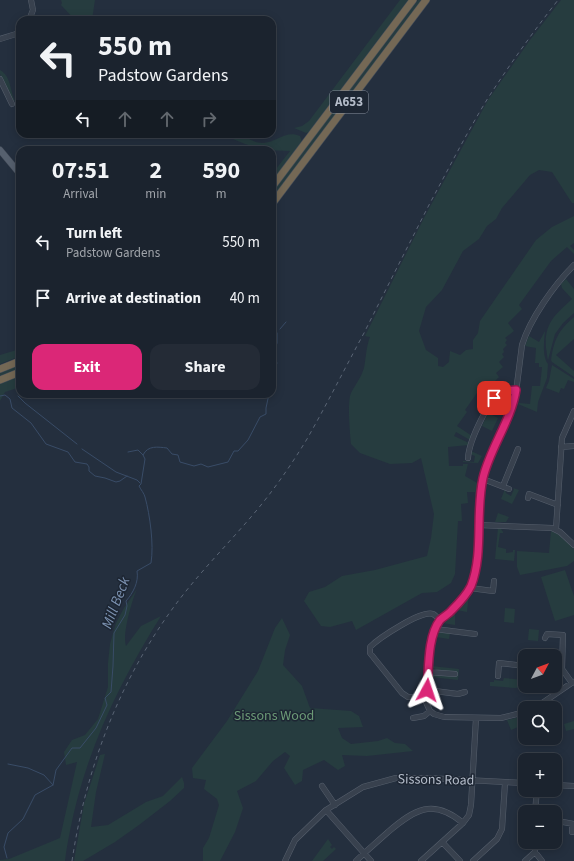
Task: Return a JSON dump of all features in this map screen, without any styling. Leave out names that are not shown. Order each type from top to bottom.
[{"type":"highway","name":"A653","points":[[276,182],[414,0]]},
{"type":"highway","name":"A653","points":[[276,199],[426,0]]},
{"type":"highway","points":[[0,370],[16,363]]},
{"type":"highway","points":[[0,380],[16,374]]},
{"type":"main road","points":[[0,150],[16,169]]},
{"type":"street","points":[[31,0],[33,10],[31,16]]},
{"type":"street","points":[[0,39],[16,34]]},
{"type":"street","points":[[0,79],[12,104]]},
{"type":"street","points":[[518,714],[501,718],[444,717],[430,711],[426,702],[426,697],[431,639],[440,620],[452,610],[470,588],[477,566],[478,525],[483,479],[488,461],[512,408],[522,345],[527,330],[549,295],[574,266]]},
{"type":"street","points":[[468,458],[472,442],[488,406],[494,398],[504,391],[516,390]]},
{"type":"street","points":[[556,529],[561,447],[564,431],[574,410]]},
{"type":"street","points":[[561,447],[574,446]]},
{"type":"street","points":[[503,486],[518,448]]},
{"type":"street","points":[[483,479],[509,489]]},
{"type":"street","points":[[528,498],[529,494],[558,505]]},
{"type":"street","points":[[478,525],[556,529],[574,545]]},
{"type":"street","points":[[470,588],[493,591],[494,581]]},
{"type":"street","points":[[426,697],[408,696],[402,693],[370,652],[370,647],[405,623],[422,614],[432,614],[440,620]]},
{"type":"street","points":[[435,629],[475,634]]},
{"type":"street","points":[[545,638],[547,634],[563,635],[562,669],[573,682],[545,701]]},
{"type":"street","points":[[498,676],[499,663],[518,665]]},
{"type":"street","points":[[428,672],[454,674]]},
{"type":"street","points":[[427,690],[458,694],[464,692]]},
{"type":"street","points":[[413,718],[424,716],[430,711]]},
{"type":"street","points":[[421,861],[463,823],[469,815],[473,781],[476,718]]},
{"type":"street","name":"Sissons Road","points":[[285,861],[295,840],[326,810],[363,787],[396,778],[427,778],[518,783]]},
{"type":"street","points":[[473,861],[497,838],[502,829],[505,783]]},
{"type":"street","points":[[562,785],[574,786]]},
{"type":"street","points":[[322,786],[335,805]]},
{"type":"street","points":[[356,861],[404,818],[414,812],[428,809],[442,810],[453,815],[463,823]]},
{"type":"street","points":[[326,810],[371,861]]},
{"type":"street","points":[[563,822],[573,824],[572,832]]},
{"type":"street","points":[[442,842],[460,861]]},
{"type":"street","points":[[525,861],[535,852],[542,861]]},
{"type":"green space","points":[[61,0],[95,0],[93,16],[71,16],[61,5]]},
{"type":"green space","points":[[400,0],[409,0],[311,131],[306,133],[294,128],[302,126],[309,121]]},
{"type":"green space","points":[[418,0],[424,0],[276,197],[276,187]]},
{"type":"green space","points":[[561,0],[574,0],[574,203],[572,203],[552,172],[539,170],[530,175],[502,208],[496,219],[487,226],[479,239],[463,251],[442,290],[426,307],[419,331],[426,350],[438,358],[438,366],[443,367],[449,362],[450,351],[460,355],[466,350],[473,349],[473,340],[478,333],[480,321],[536,240],[552,227],[574,216],[574,243],[570,246],[574,250],[574,254],[567,247],[551,261],[519,305],[522,309],[508,323],[514,331],[505,338],[507,340],[505,343],[507,345],[503,349],[504,352],[502,354],[504,357],[499,362],[503,367],[496,373],[499,377],[494,382],[496,385],[485,394],[489,399],[488,401],[477,393],[465,410],[467,412],[457,426],[472,436],[470,440],[456,432],[454,436],[469,443],[468,445],[448,447],[449,466],[463,466],[463,464],[468,464],[465,476],[479,484],[477,495],[475,496],[475,492],[467,492],[468,503],[461,504],[462,521],[458,521],[455,574],[451,583],[437,592],[422,593],[356,630],[352,621],[330,627],[321,626],[304,601],[309,592],[325,587],[342,576],[375,570],[427,556],[434,514],[421,458],[412,463],[390,464],[360,453],[351,444],[349,404],[351,393],[364,368],[370,337],[365,336],[425,216],[488,100],[530,40]]},
{"type":"green space","points":[[0,70],[4,73],[8,80],[15,101],[12,100],[0,74]]},
{"type":"green space","points":[[290,134],[300,136],[302,142],[276,176],[276,169],[290,151],[276,150],[276,146],[251,146],[231,138],[248,138],[253,141],[264,143]]},
{"type":"green space","points":[[566,279],[574,289],[574,313],[563,323],[555,334],[548,360],[546,339],[549,326],[560,310],[572,299],[562,288],[561,284]]},
{"type":"green space","points":[[574,317],[574,339],[556,355],[574,371],[574,377],[551,360],[558,336],[564,326]]},
{"type":"green space","points":[[545,331],[544,348],[546,361],[548,364],[547,378],[538,402],[537,412],[518,404],[530,404],[532,386],[540,386],[542,367],[539,367],[539,363],[535,363],[536,348],[525,346],[529,336],[539,342]]},
{"type":"green space","points":[[16,350],[16,358],[0,364],[0,355]]},
{"type":"green space","points":[[552,365],[574,379],[574,382],[568,380],[564,389],[561,388],[559,393],[546,388]]},
{"type":"green space","points":[[16,366],[16,371],[0,377],[0,372]]},
{"type":"green space","points":[[16,378],[16,388],[5,392],[0,401],[0,384]]},
{"type":"green space","points":[[504,393],[510,394],[505,403],[497,400]]},
{"type":"green space","points":[[488,413],[498,418],[492,431],[482,426]]},
{"type":"green space","points":[[471,451],[482,456],[478,463],[463,462],[474,462],[475,456],[470,454]]},
{"type":"green space","points":[[513,488],[519,490],[512,504],[501,499],[505,489],[506,493],[511,496],[514,489]]},
{"type":"green space","points":[[498,513],[509,517],[506,522],[495,522]]},
{"type":"green space","points":[[498,528],[501,529],[503,533],[500,533],[498,547],[506,549],[506,553],[513,552],[513,550],[515,550],[514,561],[495,559]]},
{"type":"green space","points":[[551,531],[558,534],[574,549],[574,561],[567,566],[520,575],[517,567],[517,551],[549,553]]},
{"type":"green space","points":[[565,570],[574,596],[574,615],[555,621],[541,577]]},
{"type":"green space","points":[[137,589],[126,626],[126,646],[141,626],[161,616],[131,667],[105,719],[94,746],[76,802],[65,861],[0,861],[9,859],[60,838],[77,762],[66,765],[64,752],[72,740],[85,735],[98,719],[108,687],[110,644],[116,623]]},
{"type":"green space","points":[[469,593],[467,612],[457,610]]},
{"type":"green space","points":[[505,608],[515,609],[514,623],[504,622]]},
{"type":"green space","points":[[455,612],[455,625],[443,623],[443,622]]},
{"type":"green space","name":"Sissons Wood","points":[[282,618],[290,635],[285,650],[283,665],[302,686],[310,708],[351,711],[359,716],[363,727],[338,728],[342,738],[351,744],[378,741],[387,738],[395,743],[405,744],[413,751],[367,756],[342,755],[345,766],[338,770],[324,760],[303,770],[302,781],[295,785],[284,768],[290,756],[285,752],[273,761],[256,781],[237,791],[243,808],[235,832],[220,861],[203,861],[203,848],[209,838],[219,805],[217,799],[204,789],[206,780],[193,778],[192,768],[227,721],[258,671],[275,628]]},
{"type":"green space","points":[[529,629],[539,630],[538,641],[528,640]]},
{"type":"green space","points":[[439,632],[450,633],[449,639],[436,637]]},
{"type":"green space","points":[[431,666],[459,669],[458,680],[431,677],[433,674],[457,676],[457,672],[436,670]]},
{"type":"green space","points":[[504,678],[518,679],[518,687],[490,686],[490,682],[494,682],[494,680],[503,681]]},
{"type":"green space","points":[[518,717],[518,727],[511,730],[507,720]]},
{"type":"green space","points":[[574,721],[574,729],[566,731],[564,724]]},
{"type":"green space","points":[[105,754],[96,792],[91,827],[108,825],[146,802],[163,796],[182,777],[184,788],[170,801],[115,842],[83,861],[74,861],[84,804],[100,755]]},
{"type":"green space","points":[[328,839],[332,845],[330,847],[332,849],[334,847],[336,849],[323,861],[312,861]]},
{"type":"waterway","name":"Mill Beck","points":[[280,329],[286,322]]},
{"type":"waterway","name":"Mill Beck","points":[[276,346],[277,333]]},
{"type":"waterway","name":"Mill Beck","points":[[276,361],[276,365]]},
{"type":"waterway","points":[[0,396],[5,395],[10,399],[12,408],[31,423],[46,444],[68,452],[75,462],[87,464],[89,471],[95,476],[116,482],[127,476]]},
{"type":"waterway","points":[[20,398],[77,444]]},
{"type":"waterway","name":"Mill Beck","points":[[7,858],[4,847],[8,833],[23,819],[35,795],[53,785],[56,770],[72,748],[80,748],[96,728],[107,705],[105,698],[111,692],[114,633],[125,615],[127,606],[126,601],[135,587],[137,571],[151,563],[152,539],[150,521],[145,497],[139,486],[141,484],[145,459],[143,455],[150,448],[160,447],[167,448],[172,454],[178,455],[180,462],[194,466],[201,464],[208,467],[228,462],[234,451],[238,451],[248,440],[260,417],[266,414],[268,398]]},
{"type":"waterway","points":[[82,449],[116,472],[137,480],[140,483]]},
{"type":"waterway","points":[[128,452],[138,450],[143,455]]},
{"type":"waterway","points":[[8,764],[28,768],[44,775],[53,785]]},
{"type":"railway","points":[[72,861],[86,791],[97,757],[123,691],[140,660],[158,629],[179,600],[261,505],[302,448],[322,413],[430,203],[473,124],[505,73],[558,0]]},
{"type":"route","points":[[427,690],[431,639],[435,629],[440,620],[456,606],[470,588],[477,566],[478,525],[483,479],[488,461],[515,400],[516,390],[501,392],[494,398]]}]
